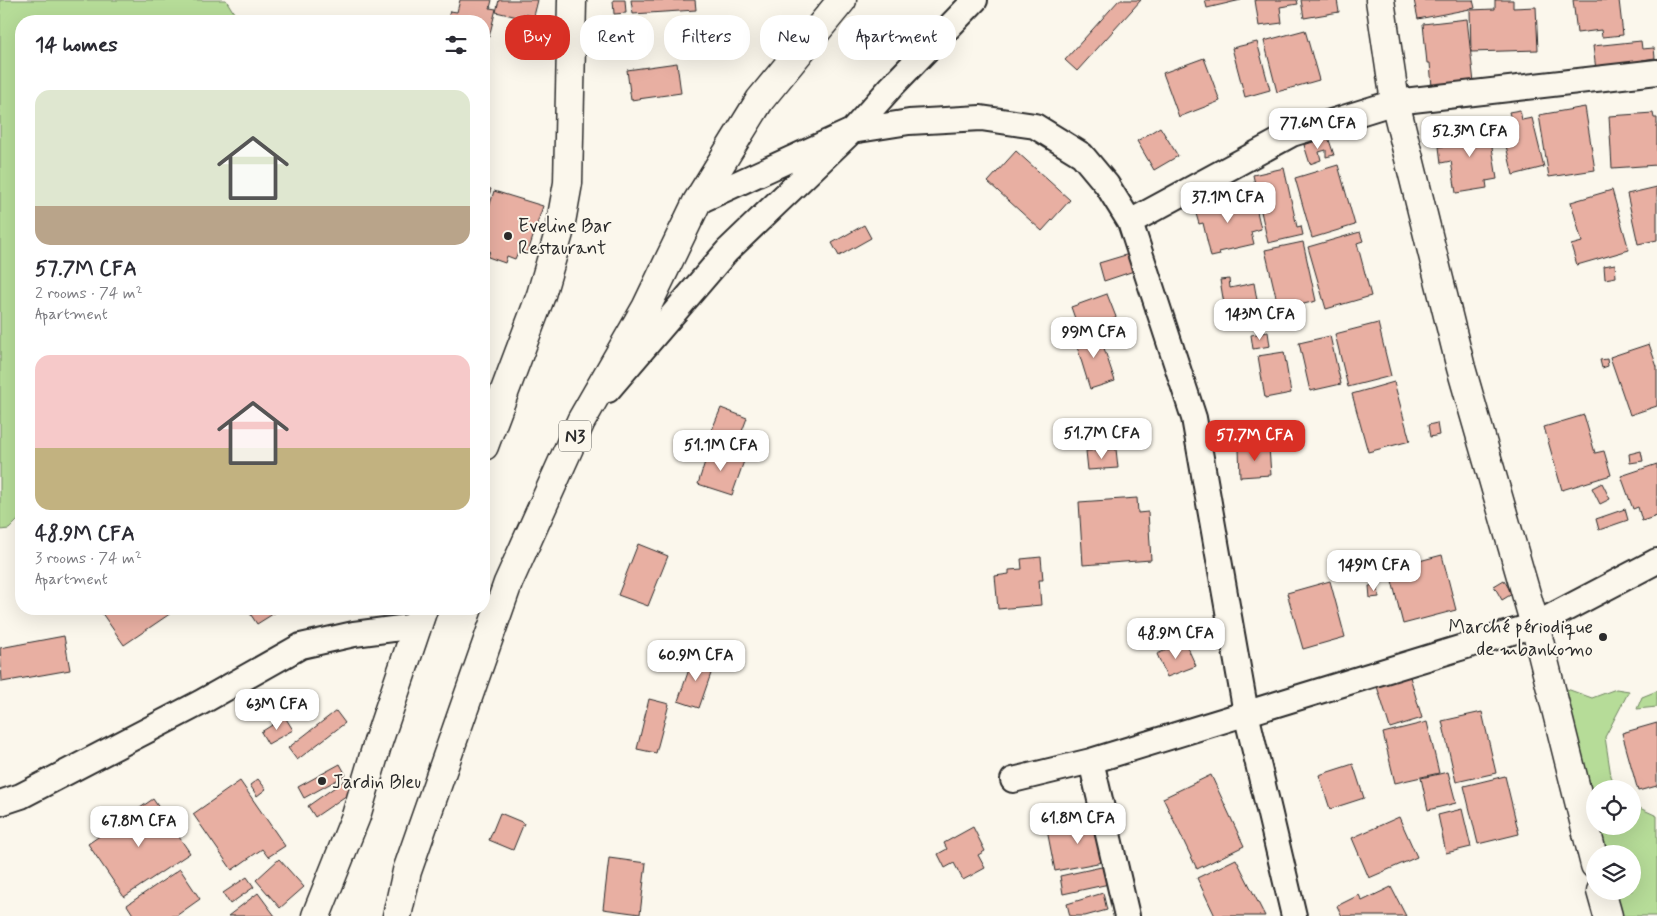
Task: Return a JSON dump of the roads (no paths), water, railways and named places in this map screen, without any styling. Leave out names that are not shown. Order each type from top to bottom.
[{"type":"main road","points":[[490,430],[541,295],[559,233],[568,184],[572,0]]},
{"type":"main road","name":"N3","points":[[396,916],[408,871],[508,583],[581,421],[646,308],[697,202],[760,100],[842,0]]},
{"type":"main road","points":[[1380,0],[1395,102],[1461,368],[1535,625],[1590,845]]},
{"type":"main road","points":[[316,916],[356,816],[419,618]]},
{"type":"main road","points":[[1604,900],[1608,916]]},
{"type":"street","points":[[581,421],[727,251],[852,131],[892,86],[975,0]]},
{"type":"street","points":[[1130,222],[1292,134],[1395,102],[1657,72]]},
{"type":"street","points":[[697,202],[852,131],[909,122],[981,118],[1035,126],[1082,155],[1107,185],[1130,222],[1194,418],[1246,713],[1294,916]]},
{"type":"street","points":[[1013,780],[1091,761],[1535,625],[1657,561]]},
{"type":"street","points":[[0,803],[21,796],[192,707],[301,646],[419,618]]},
{"type":"street","points":[[1091,761],[1127,916]]},
{"type":"place","name":"Eveline Bar Restaurant","points":[[508,236]]},
{"type":"place","name":"Marché périodique de mbankomo","points":[[1603,637]]},
{"type":"place","name":"Jardin Bleu","points":[[322,781]]}]
